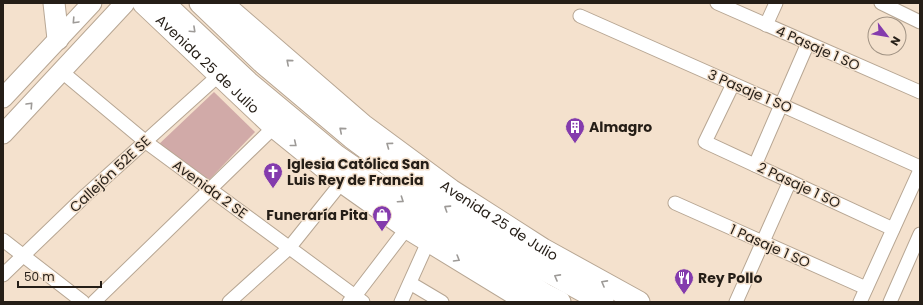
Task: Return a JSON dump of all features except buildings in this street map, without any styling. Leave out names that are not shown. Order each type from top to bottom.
[{"type":"main road","points":[[54,3],[58,39]]},
{"type":"main road","points":[[3,98],[92,3]]},
{"type":"main road","points":[[3,134],[125,3]]},
{"type":"main road","name":"Avenida 25 de Julio","points":[[200,3],[264,64],[352,138],[441,204],[539,267],[603,302]]},
{"type":"main road","name":"Avenida 25 de Julio","points":[[151,4],[218,75],[274,128],[342,182],[428,242],[496,282],[545,300]]},
{"type":"main road","name":"Avenida 25 de Julio","points":[[151,4],[337,156],[545,300]]},
{"type":"main road","name":"Avenida 25 de Julio","points":[[225,4],[362,125],[451,190],[543,249],[639,302]]},
{"type":"street","name":"4 Pasaje 1 SO","points":[[716,3],[920,92]]},
{"type":"street","points":[[766,25],[776,3]]},
{"type":"street","points":[[881,3],[920,22]]},
{"type":"street","name":"3 Pasaje 1 SO","points":[[580,16],[781,104],[920,169]]},
{"type":"street","points":[[755,165],[808,43]]},
{"type":"street","name":"Avenida 2 SE","points":[[61,71],[146,142],[289,248],[356,300]]},
{"type":"street","name":"Callejón 52E SE","points":[[3,275],[86,195],[218,75]]},
{"type":"street","name":"2 Pasaje 1 SO","points":[[733,84],[705,142],[893,229]]},
{"type":"street","points":[[94,302],[274,128]]},
{"type":"street","points":[[860,302],[920,169]]},
{"type":"street","points":[[736,302],[790,181]]},
{"type":"street","points":[[229,302],[289,248],[342,182]]},
{"type":"street","name":"1 Pasaje 1 SO","points":[[675,203],[866,288]]},
{"type":"street","points":[[356,300],[407,228]]},
{"type":"street","points":[[890,302],[920,234]]},
{"type":"street","points":[[3,240],[83,302]]},
{"type":"street","points":[[401,302],[428,242]]},
{"type":"street","points":[[410,283],[442,302]]},
{"type":"shaded area","points":[[214,92],[255,132],[206,183],[157,146]]},
{"type":"place","name":"Almagro","points":[[575,144]]},
{"type":"place","name":"Iglesia Católica San Luis Rey de Francia","points":[[273,189]]},
{"type":"place","name":"Funeraría Pita","points":[[382,232]]},
{"type":"place","name":"Rey Pollo","points":[[684,295]]}]
